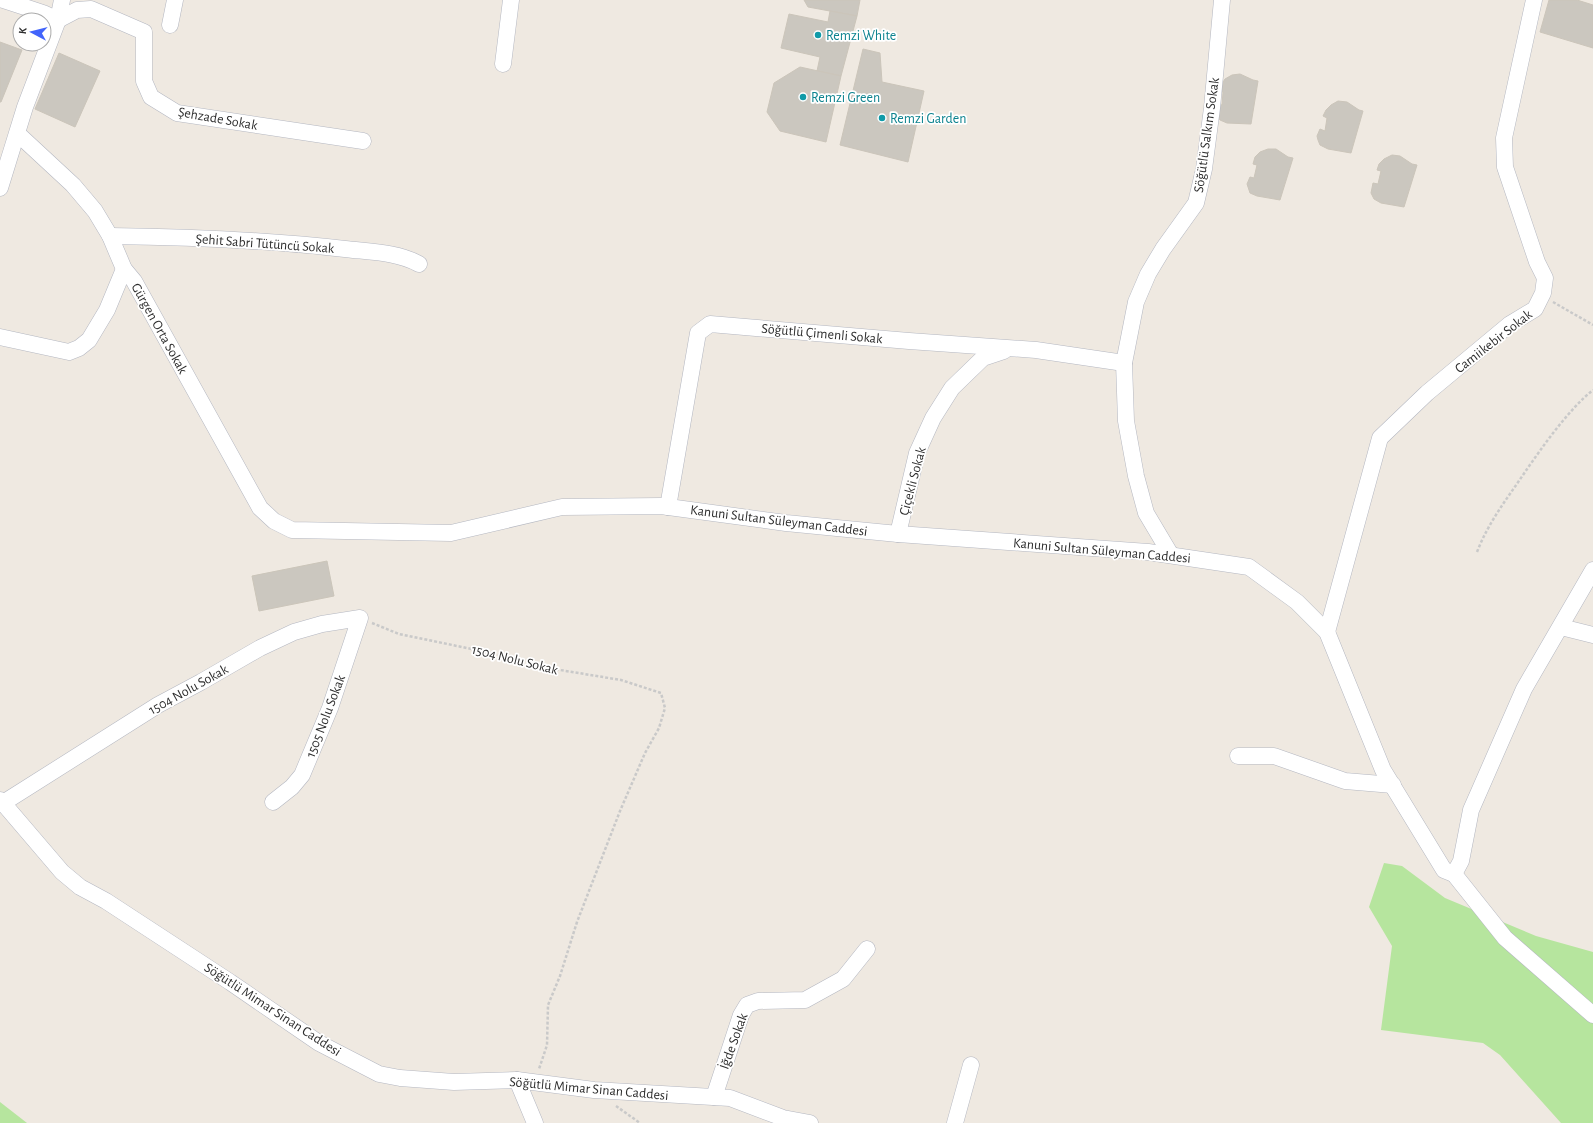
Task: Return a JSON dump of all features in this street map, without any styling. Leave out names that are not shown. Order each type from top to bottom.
[{"type":"street","points":[[3,0],[43,13],[58,20]]},
{"type":"street","points":[[0,188],[18,134],[25,107],[58,20],[62,0]]},
{"type":"street","points":[[170,25],[175,0]]},
{"type":"street","points":[[503,64],[511,0]]},
{"type":"street","name":"Söğütlü Salkım Sokak","points":[[1172,555],[1146,513],[1136,476],[1126,421],[1124,363],[1136,302],[1148,274],[1163,249],[1196,203],[1204,169],[1211,116],[1222,0]]},
{"type":"street","name":"Camiikebir Sokak","points":[[1327,632],[1380,438],[1427,393],[1510,324],[1535,309],[1543,292],[1545,278],[1538,262],[1506,167],[1504,138],[1534,0]]},
{"type":"street","name":"Şehzade Sokak","points":[[58,20],[78,10],[91,9],[144,32],[144,81],[151,97],[177,113],[363,141]]},
{"type":"street","name":"Gürgen Orta Sokak","points":[[18,134],[73,185],[95,210],[110,236],[124,269],[134,280],[260,508],[274,521],[292,530]]},
{"type":"street","name":"Şehit Sabri Tütüncü Sokak","points":[[110,236],[201,238],[323,247],[399,256],[419,264]]},
{"type":"street","points":[[0,337],[69,352],[78,348],[89,340],[107,310],[124,269]]},
{"type":"street","name":"Söğütlü Çimenli Sokak","points":[[668,507],[698,333],[710,324],[1043,351],[1124,363]]},
{"type":"street","name":"Çiçekli Sokak","points":[[898,534],[917,453],[933,418],[952,388],[983,358],[1011,348]]},
{"type":"street","name":"Kanuni Sultan Süleyman Caddesi","points":[[292,530],[452,533],[562,507],[661,506],[786,523],[898,534],[1148,552],[1249,567],[1297,602],[1327,632],[1383,770],[1444,870],[1454,874]]},
{"type":"street","points":[[1593,570],[1524,689],[1471,810],[1461,861],[1454,874],[1505,938],[1593,1015]]},
{"type":"street","name":"1504 Nolu Sokak","points":[[1,802],[158,705],[260,648],[294,632],[322,624],[360,618]]},
{"type":"street","name":"1505 Nolu Sokak","points":[[273,802],[292,787],[302,775],[330,708],[360,618]]},
{"type":"street","points":[[1561,626],[1593,635]]},
{"type":"street","points":[[1238,756],[1274,756],[1345,781],[1393,785]]},
{"type":"street","name":"Söğütlü Mimar Sinan Caddesi","points":[[1,802],[62,872],[80,887],[106,901],[230,982],[318,1043],[379,1074],[400,1078],[454,1082],[517,1080],[594,1090],[730,1098],[783,1118],[810,1123]]},
{"type":"street","name":"İğde Sokak","points":[[714,1097],[741,1015],[747,1005],[758,1001],[805,1000],[843,979],[867,950]]},
{"type":"street","points":[[955,1123],[971,1065]]},
{"type":"street","points":[[517,1080],[535,1123]]},
{"type":"path","points":[[1543,292],[1556,305],[1593,325]]},
{"type":"path","points":[[1476,552],[1492,518],[1536,454],[1572,410],[1593,390]]},
{"type":"path","name":"1504 Nolu Sokak","points":[[360,618],[399,634],[520,659],[554,670],[621,680],[661,693],[665,708],[659,728],[645,753],[620,810],[577,922],[560,976],[548,1005],[548,1045],[534,1083]]},
{"type":"green space","points":[[1384,863],[1402,866],[1445,898],[1536,936],[1593,952],[1593,1123],[1561,1123],[1500,1055],[1483,1043],[1381,1030],[1392,946],[1369,907]]},
{"type":"green space","points":[[0,1102],[27,1123],[0,1123]]},
{"type":"building","points":[[804,0],[860,0],[857,16],[808,7]]},
{"type":"building","points":[[1549,0],[1577,0],[1593,5],[1593,48],[1540,32]]},
{"type":"building","name":"Remzi White","points":[[830,11],[857,16],[841,76],[817,71],[820,57],[781,48],[789,14],[828,22]]},
{"type":"building","points":[[0,42],[12,46],[12,52],[21,52],[0,102]]},
{"type":"building","name":"Remzi Garden","points":[[863,49],[880,53],[882,82],[924,91],[908,162],[840,145]]},
{"type":"building","points":[[59,53],[100,71],[75,127],[35,109]]},
{"type":"building","name":"Remzi Green","points":[[800,67],[841,76],[826,142],[780,131],[767,112],[774,83]]},
{"type":"building","points":[[1240,74],[1258,81],[1251,124],[1227,123],[1220,120],[1217,115],[1217,104],[1222,105],[1223,92],[1219,91],[1221,85],[1225,79],[1232,75]]},
{"type":"building","points":[[1338,101],[1347,102],[1363,111],[1351,153],[1328,149],[1320,145],[1317,136],[1320,129],[1325,131],[1327,118],[1323,116],[1326,110]]},
{"type":"building","points":[[1268,149],[1276,149],[1288,157],[1293,158],[1280,200],[1257,196],[1250,193],[1247,184],[1250,177],[1254,178],[1257,165],[1253,164],[1255,157],[1260,152]]},
{"type":"building","points":[[1392,155],[1400,156],[1412,164],[1417,165],[1404,207],[1381,203],[1374,199],[1371,193],[1373,183],[1378,184],[1381,171],[1377,170],[1379,164],[1384,159]]},
{"type":"building","points":[[327,561],[334,596],[259,611],[252,576]]},
{"type":"place","name":"Remzi White","points":[[818,35]]},
{"type":"place","name":"Remzi Green","points":[[803,97]]},
{"type":"place","name":"Remzi Garden","points":[[882,118]]}]
